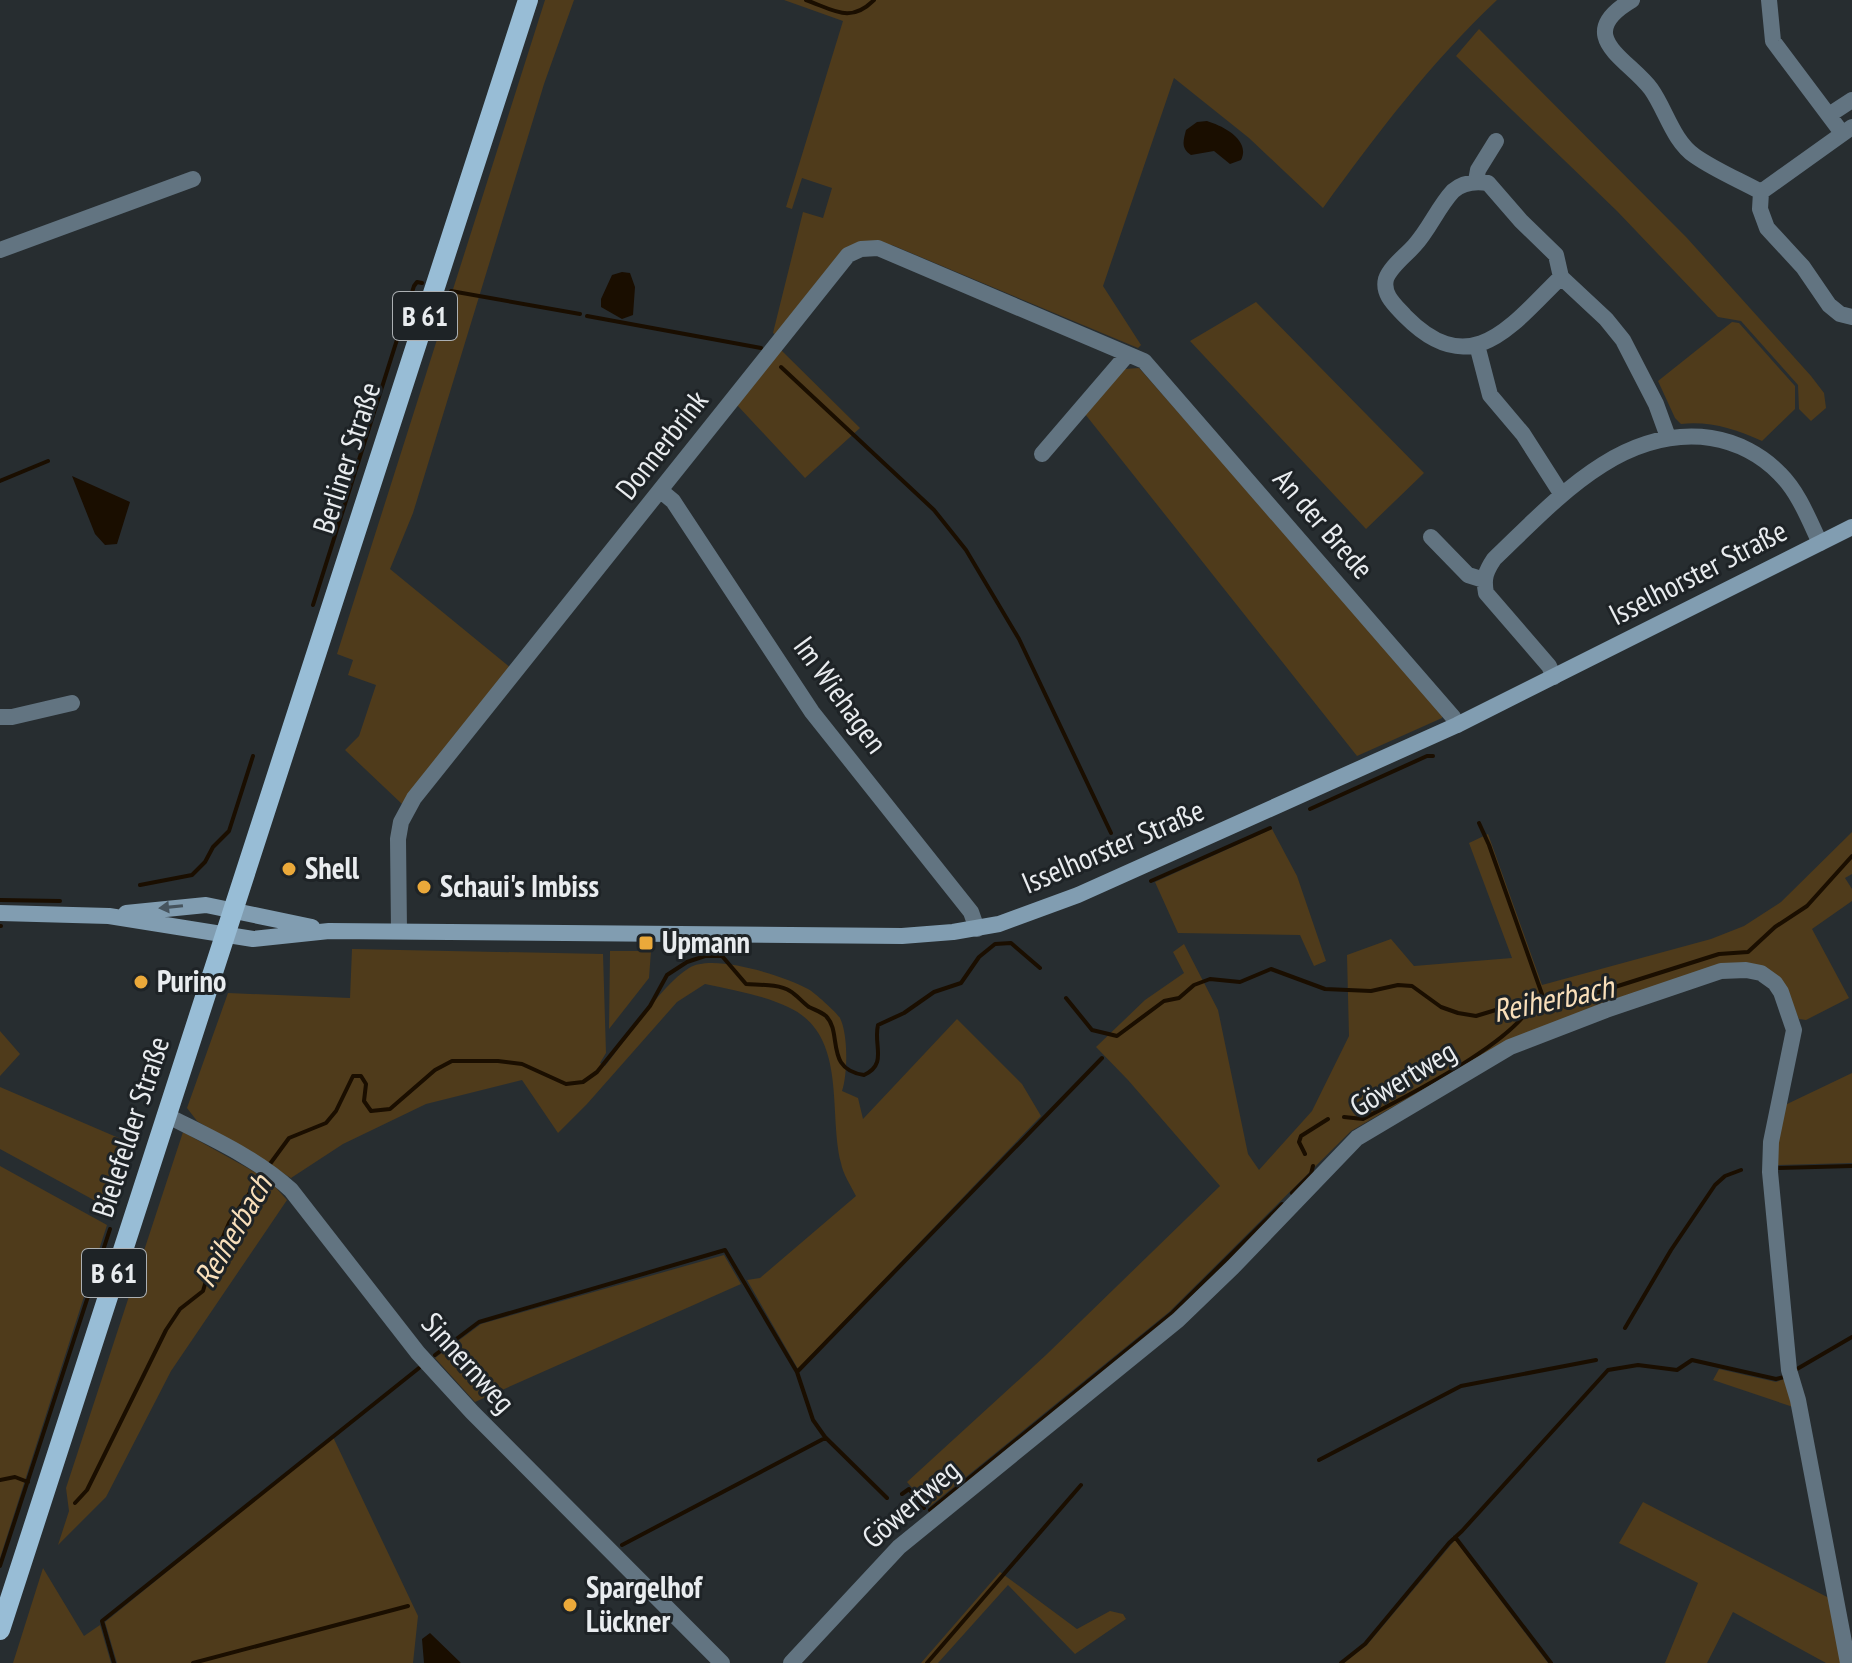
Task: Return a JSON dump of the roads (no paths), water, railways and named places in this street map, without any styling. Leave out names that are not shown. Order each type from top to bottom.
[{"type":"main road","name":"Berliner Straße","points":[[226,936],[528,0]]},
{"type":"main road","name":"Bielefelder Straße","points":[[0,1630],[226,936]]},
{"type":"street","points":[[1632,0],[1619,7],[1609,19],[1607,41],[1616,56],[1650,87],[1684,146],[1694,156],[1761,192]]},
{"type":"street","points":[[1761,192],[1847,130],[1829,115],[1773,41],[1769,0]]},
{"type":"street","points":[[1829,115],[1852,101]]},
{"type":"street","points":[[1476,181],[1478,170],[1496,141]]},
{"type":"street","points":[[0,250],[193,179]]},
{"type":"street","points":[[1561,277],[1499,336],[1477,345],[1458,347],[1437,342],[1420,331],[1390,299],[1386,290],[1386,279],[1392,270],[1416,244],[1454,191],[1476,181],[1488,183],[1556,255],[1561,277],[1606,319],[1632,353],[1668,437]]},
{"type":"street","points":[[1761,192],[1760,209],[1767,228],[1803,267],[1829,305],[1840,314],[1852,317]]},
{"type":"street","name":"Donnerbrink","points":[[399,931],[398,839],[401,822],[414,798],[848,255],[861,249],[878,248],[1144,361]]},
{"type":"street","points":[[1477,345],[1490,395],[1523,434],[1562,495]]},
{"type":"street","points":[[1042,454],[1127,355]]},
{"type":"street","name":"An der Brede","points":[[1144,361],[1457,725]]},
{"type":"street","points":[[1554,677],[1549,666],[1496,607],[1486,593],[1484,580],[1494,559],[1562,495],[1592,471],[1621,454],[1668,437],[1716,439],[1735,444],[1764,459],[1782,476],[1800,501],[1820,543]]},
{"type":"street","name":"Im Wiehagen","points":[[661,491],[673,501],[812,712],[971,912],[977,929]]},
{"type":"street","name":"Isselhorster Straße","points":[[0,913],[109,916],[253,939],[329,931],[902,936],[977,929],[1018,918],[1078,895],[1457,725],[1852,527]]},
{"type":"street","points":[[1431,537],[1468,575],[1484,580]]},
{"type":"street","points":[[0,717],[72,703]]},
{"type":"street","name":"Isselhorster Straße","points":[[109,916],[175,906],[206,905],[329,931]]},
{"type":"street","name":"Göwertweg","points":[[791,1663],[899,1547],[1178,1320],[1357,1138],[1510,1047],[1721,971],[1746,970],[1761,973],[1775,983],[1794,1030],[1771,1142],[1770,1172],[1789,1370],[1798,1400],[1848,1663]]},
{"type":"street","name":"Sinnernweg","points":[[166,1115],[224,1144],[272,1174],[291,1190],[418,1353],[472,1412],[722,1663]]},
{"type":"waterway","points":[[806,0],[842,13],[857,12],[874,0]]},
{"type":"waterway","points":[[313,605],[414,286],[417,282],[422,283]]},
{"type":"waterway","points":[[451,291],[580,314]]},
{"type":"waterway","points":[[587,316],[761,348]]},
{"type":"waterway","points":[[781,367],[934,510],[966,550],[1019,639],[1111,833]]},
{"type":"waterway","points":[[0,481],[48,461]]},
{"type":"waterway","points":[[140,885],[192,875],[205,862],[213,847],[229,831],[253,756]]},
{"type":"waterway","points":[[1310,809],[1433,756]]},
{"type":"waterway","points":[[1479,823],[1543,997]]},
{"type":"waterway","points":[[1151,881],[1270,828]]},
{"type":"waterway","name":"Reiherbach","points":[[1066,998],[1092,1030],[1117,1036],[1164,1001],[1179,998],[1194,985],[1210,979],[1240,982],[1271,969],[1325,989],[1371,991],[1398,985],[1412,986],[1441,1007],[1476,1016],[1529,1000],[1599,992],[1719,954],[1748,952],[1775,927],[1807,906],[1852,856]]},
{"type":"waterway","points":[[0,900],[60,901]]},
{"type":"waterway","name":"Reiherbach","points":[[267,1168],[289,1138],[326,1123],[336,1111],[353,1076],[361,1076],[366,1084],[364,1101],[371,1111],[390,1109],[435,1070],[452,1061],[522,1064],[566,1084],[583,1082],[597,1072],[650,1006],[667,975],[687,962],[705,956],[722,956],[746,984],[785,989],[826,1016],[844,1066],[864,1075],[878,1060],[878,1025],[904,1013],[934,992],[961,983],[979,957],[995,944],[1011,943],[1040,968]]},
{"type":"waterway","points":[[1344,1117],[1363,1119],[1458,1067],[1506,1033],[1524,1016],[1535,999]]},
{"type":"waterway","points":[[797,1372],[1102,1058]]},
{"type":"waterway","points":[[1305,1154],[1299,1142],[1301,1136],[1328,1119]]},
{"type":"waterway","points":[[1292,1193],[1311,1174],[1313,1166]]},
{"type":"waterway","points":[[1775,1168],[1852,1166]]},
{"type":"waterway","points":[[1625,1328],[1671,1250],[1715,1185],[1725,1176],[1741,1170]]},
{"type":"waterway","name":"Reiherbach","points":[[75,1503],[87,1490],[166,1330],[180,1309],[203,1291],[229,1223],[262,1175]]},
{"type":"waterway","points":[[930,1510],[1172,1313],[1282,1204]]},
{"type":"waterway","points":[[0,1566],[110,1229]]},
{"type":"waterway","points":[[435,1355],[479,1322],[725,1250],[797,1372],[813,1420],[825,1437],[887,1498]]},
{"type":"waterway","points":[[1797,1369],[1852,1337]]},
{"type":"waterway","points":[[1319,1460],[1461,1386],[1596,1360]]},
{"type":"waterway","points":[[1341,1663],[1365,1644],[1449,1543],[1608,1370],[1638,1365],[1677,1370],[1692,1360],[1776,1379],[1784,1377]]},
{"type":"waterway","points":[[114,1663],[102,1621],[419,1368]]},
{"type":"waterway","points":[[622,1545],[825,1438]]},
{"type":"waterway","name":"Reiherbach","points":[[0,1480],[15,1477],[28,1482]]},
{"type":"waterway","points":[[927,1663],[1081,1485]]},
{"type":"waterway","points":[[902,1494],[909,1489],[924,1508]]},
{"type":"waterway","points":[[1455,1537],[1551,1663]]},
{"type":"waterway","points":[[193,1663],[408,1606]]},
{"type":"place","name":"Shell","points":[[289,869]]},
{"type":"place","name":"Schaui's Imbiss","points":[[424,887]]},
{"type":"place","name":"Upmann","points":[[646,943]]},
{"type":"place","name":"Purino","points":[[141,982]]},
{"type":"place","name":"Spargelhof Lückner","points":[[570,1605]]}]
